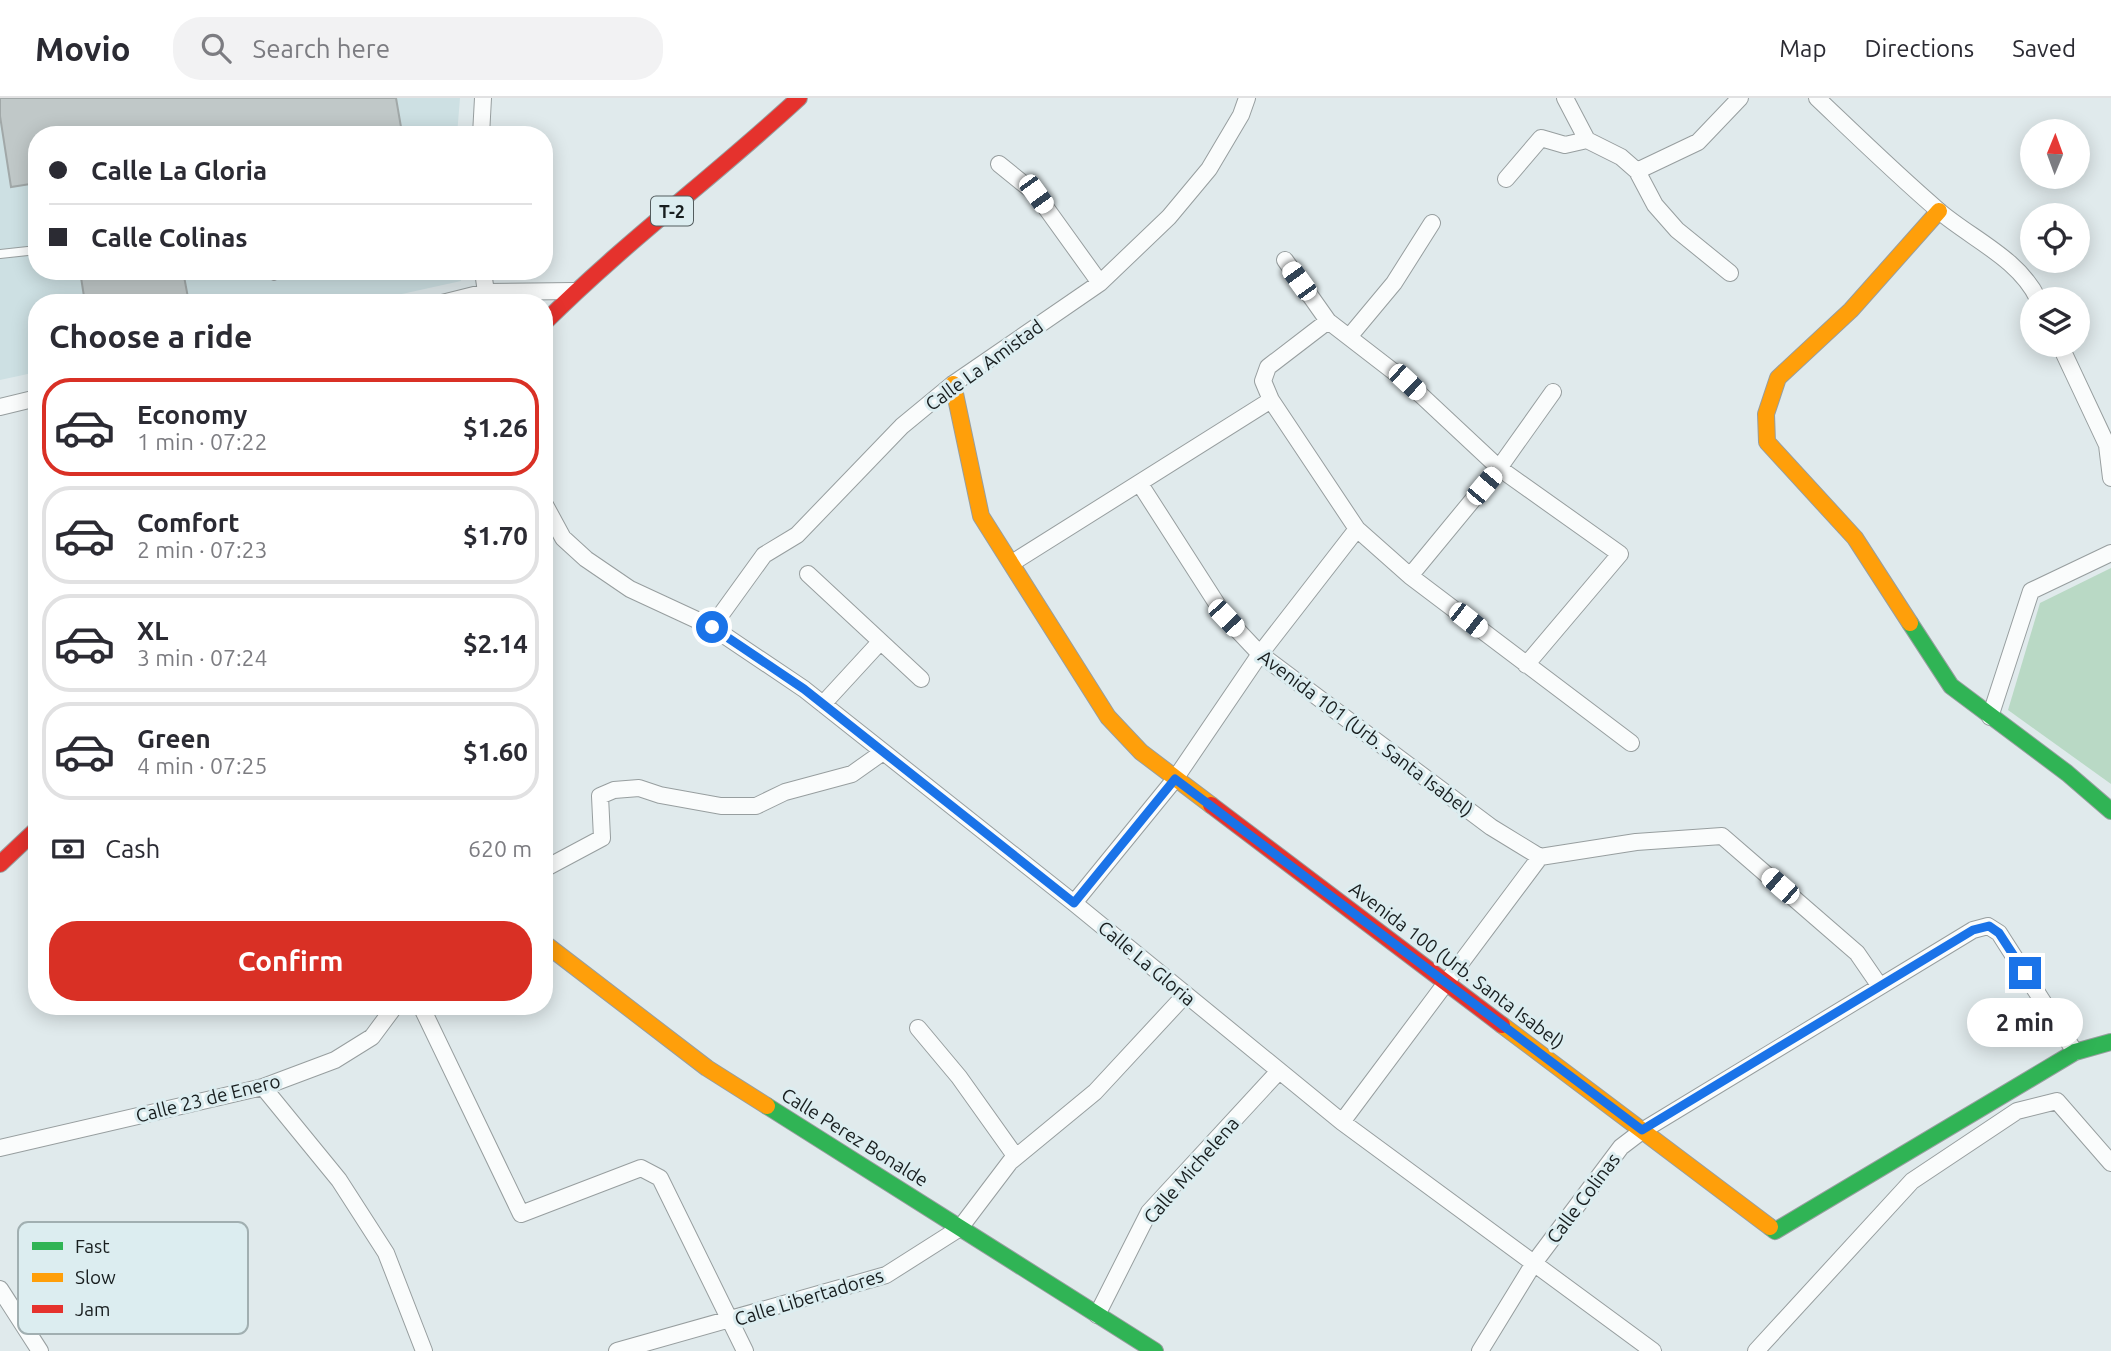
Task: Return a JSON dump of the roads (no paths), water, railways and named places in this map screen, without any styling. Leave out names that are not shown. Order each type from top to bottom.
[{"type":"main road","name":"T-2","points":[[553,314],[576,291],[740,154],[799,98]]},
{"type":"main road","points":[[1939,211],[1851,310],[1778,378],[1766,414],[1767,442],[1855,538],[1951,686],[2067,773],[2111,811]]},
{"type":"main road","name":"Avenida 100 (Urb. Santa Isabel)","points":[[953,384],[981,516],[1108,717],[1141,752],[1775,1231],[2075,1052],[2111,1042]]},
{"type":"main road","points":[[0,864],[28,838]]},
{"type":"main road","name":"Calle Perez Bonalde","points":[[553,950],[707,1068],[1155,1351]]},
{"type":"street","points":[[482,126],[484,98]]},
{"type":"street","name":"Calle La Amistad","points":[[712,627],[764,555],[797,534],[902,426],[953,384],[1100,283],[1169,217],[1209,169],[1241,115],[1247,98]]},
{"type":"street","points":[[1565,98],[1587,140],[1622,158],[1637,171],[1655,205],[1677,230],[1730,273]]},
{"type":"street","points":[[1637,171],[1698,142],[1740,98]]},
{"type":"street","points":[[1817,98],[1939,211],[2014,267],[2032,287]]},
{"type":"street","points":[[1506,178],[1541,138],[1565,145],[1587,140]]},
{"type":"street","points":[[999,164],[1036,194],[1100,283]]},
{"type":"street","points":[[1349,337],[1394,283],[1432,223]]},
{"type":"street","points":[[1284,260],[1328,321],[1407,382],[1499,468],[1620,554],[1526,664]]},
{"type":"street","points":[[537,294],[576,291]]},
{"type":"street","points":[[1328,321],[1268,367],[1263,381],[1271,400],[1357,529],[1410,576],[1631,743]]},
{"type":"street","points":[[2066,357],[2107,445],[2111,478]]},
{"type":"street","points":[[1410,576],[1499,468],[1553,392]]},
{"type":"street","points":[[0,407],[28,400]]},
{"type":"street","points":[[1012,563],[1271,400]]},
{"type":"street","name":"Avenida 101 (Urb. Santa Isabel)","points":[[1140,484],[1226,618],[1259,654],[1490,827],[1540,857]]},
{"type":"street","name":"Calle La Gloria","points":[[553,520],[563,538],[586,559],[630,589],[712,627],[752,652],[823,704],[1074,903],[1342,1122],[1653,1351]]},
{"type":"street","points":[[1074,903],[1175,779],[1259,654],[1357,529]]},
{"type":"street","points":[[1990,717],[2031,591],[2111,553]]},
{"type":"street","points":[[808,574],[921,680]]},
{"type":"street","points":[[823,704],[880,642]]},
{"type":"street","points":[[553,864],[602,838],[600,796],[614,790],[639,789],[660,796],[721,806],[756,806],[785,792],[852,774],[883,752]]},
{"type":"street","points":[[1342,1122],[1540,857],[1636,842],[1722,836],[1857,953],[1879,985]]},
{"type":"street","name":"Calle Colinas","points":[[1480,1351],[1534,1263],[1622,1147],[1642,1130],[1973,930],[1989,926],[1999,933],[2075,1052]]},
{"type":"street","name":"Calle Libertadores","points":[[617,1351],[887,1275],[960,1228],[1016,1157],[1096,1092],[1185,995]]},
{"type":"street","name":"Calle 23 de Enero","points":[[0,1148],[263,1087],[344,1054],[372,1037],[388,1015]]},
{"type":"street","points":[[425,1015],[521,1213],[641,1168],[660,1178],[745,1351]]},
{"type":"street","points":[[918,1028],[959,1077],[1016,1157]]},
{"type":"street","name":"Calle Michelena","points":[[1097,1315],[1149,1212],[1279,1071]]},
{"type":"street","points":[[263,1087],[340,1180],[386,1253],[424,1351]]},
{"type":"street","points":[[1756,1351],[1912,1181],[2017,1111],[2057,1101],[2111,1163]]},
{"type":"street","points":[[0,1289],[18,1317]]},
{"type":"street","points":[[29,1334],[40,1351]]},
{"type":"lane","points":[[0,254],[28,251]]}]
